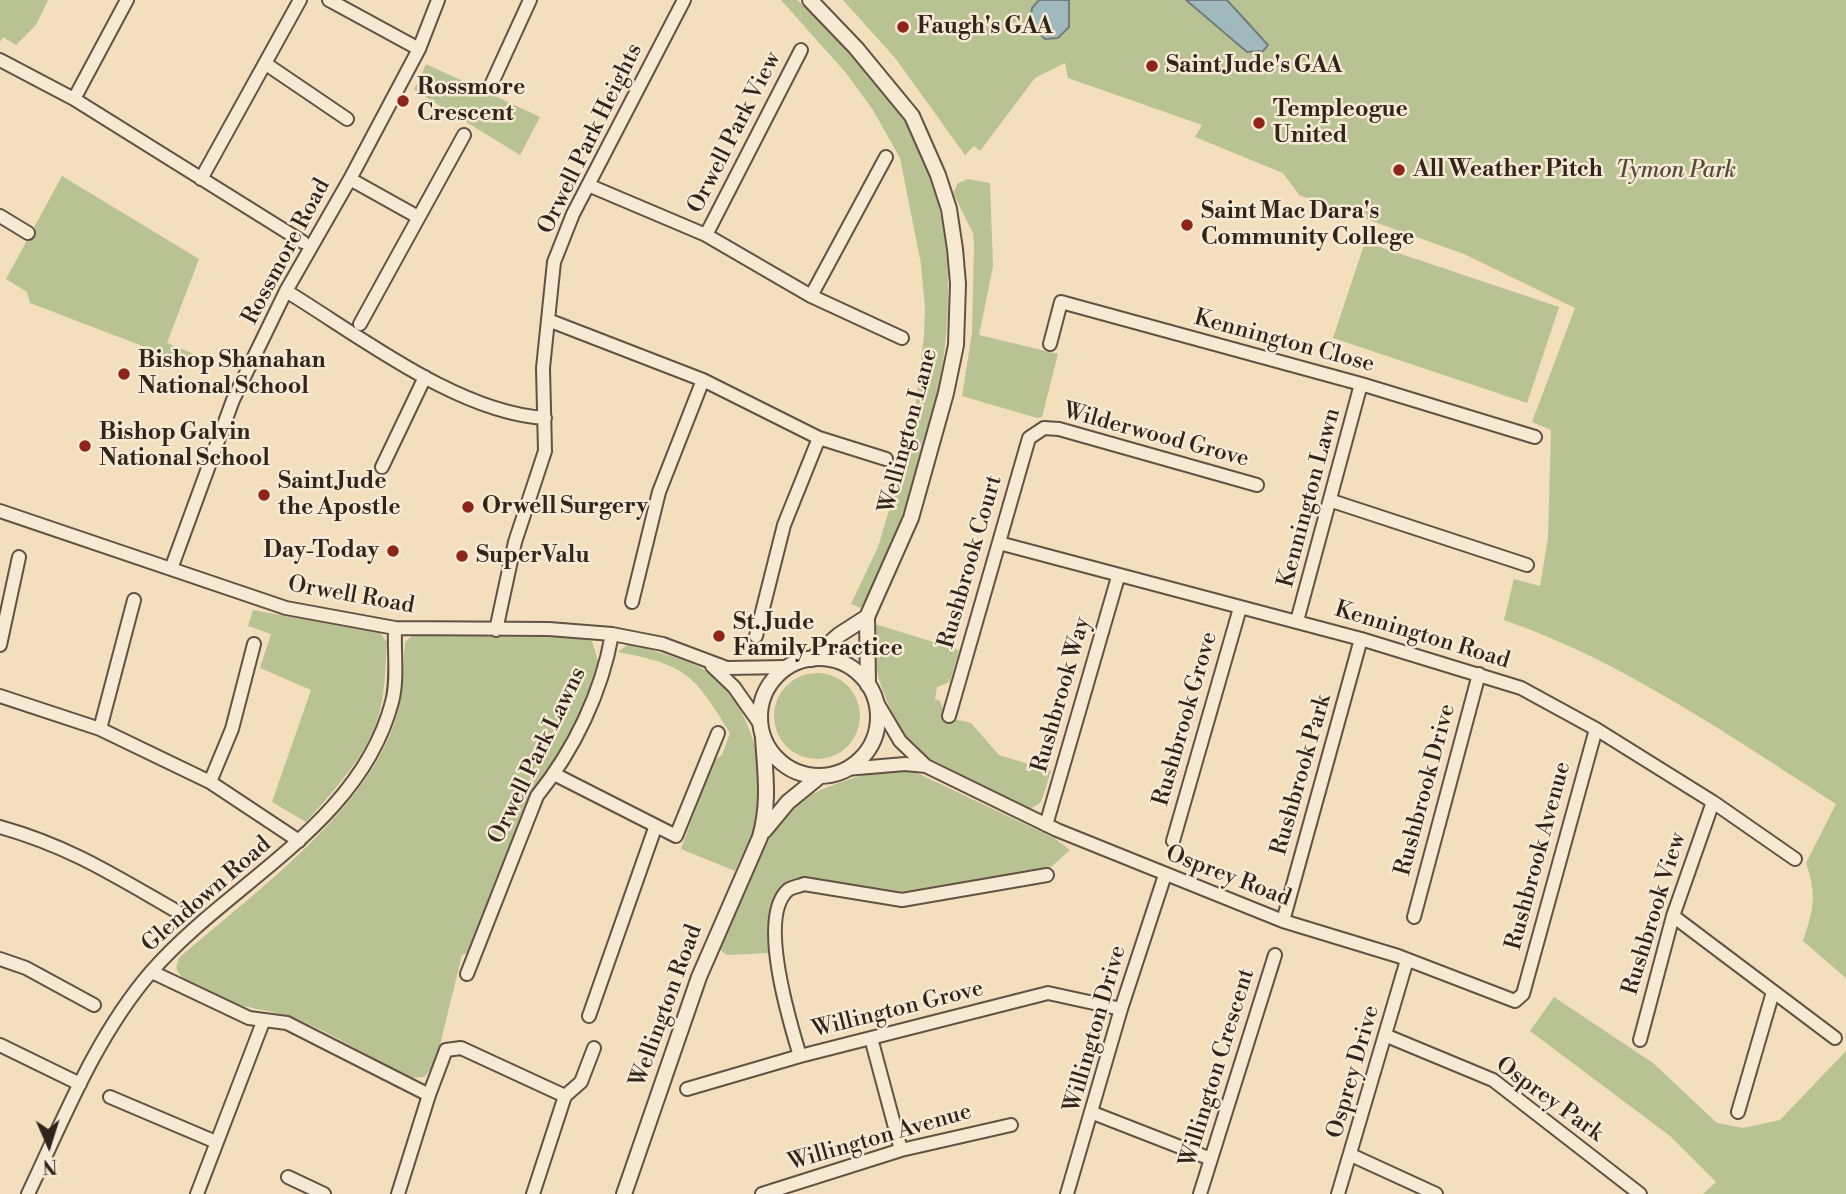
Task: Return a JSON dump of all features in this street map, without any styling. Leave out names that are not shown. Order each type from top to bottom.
[{"type":"street","points":[[74,99],[127,0]]},
{"type":"street","points":[[201,179],[300,0]]},
{"type":"street","points":[[330,0],[419,49]]},
{"type":"street","name":"Rossmore Road","points":[[171,569],[233,400],[286,291],[350,179],[419,49],[438,0]]},
{"type":"street","points":[[492,83],[530,0]]},
{"type":"street","name":"Orwell Park Heights","points":[[496,630],[515,542],[545,451],[543,368],[554,262],[588,185],[684,0]]},
{"type":"street","name":"Wellington Lane","points":[[810,0],[850,41],[912,116],[938,175],[949,209],[956,249],[956,345],[935,440],[911,518],[867,618],[868,685]]},
{"type":"street","name":"Orwell Park View","points":[[706,235],[800,50]]},
{"type":"street","points":[[0,60],[74,99],[303,242]]},
{"type":"street","points":[[266,64],[347,119]]},
{"type":"street","points":[[360,324],[464,135]]},
{"type":"street","points":[[811,296],[886,157]]},
{"type":"street","points":[[350,179],[418,217]]},
{"type":"street","name":"Orwell Park View","points":[[588,185],[706,235],[811,296],[902,338]]},
{"type":"street","points":[[0,216],[28,233]]},
{"type":"street","points":[[286,291],[425,377],[485,407],[545,418]]},
{"type":"street","name":"Kennington Close","points":[[1050,344],[1061,303],[1361,384],[1535,437]]},
{"type":"street","points":[[548,320],[703,380],[819,438],[886,458]]},
{"type":"street","points":[[382,467],[425,377]]},
{"type":"street","points":[[632,602],[659,492],[703,380]]},
{"type":"street","name":"Kennington Lawn","points":[[1297,621],[1332,501],[1361,384]]},
{"type":"street","name":"Wilderwood Grove","points":[[1044,428],[1257,485]]},
{"type":"street","name":"Rushbrook Court","points":[[949,716],[1029,438],[1044,428]]},
{"type":"street","points":[[756,636],[784,526],[819,438]]},
{"type":"street","points":[[1332,501],[1527,565]]},
{"type":"street","name":"Orwell Road","points":[[0,511],[286,608],[395,628],[612,634],[663,644],[727,668],[788,667]]},
{"type":"street","name":"Kennington Road","points":[[999,543],[1118,577],[1361,639],[1479,674],[1545,699],[1713,802],[1795,859]]},
{"type":"street","points":[[0,645],[19,557]]},
{"type":"street","name":"Rushbrook Way","points":[[1046,825],[1118,577]]},
{"type":"street","points":[[100,729],[134,600]]},
{"type":"street","name":"Rushbrook Grove","points":[[1173,841],[1240,608]]},
{"type":"street","points":[[812,659],[844,664],[868,685],[875,699],[877,719],[873,740],[861,758],[846,769],[820,776],[787,767],[776,758],[761,730],[760,708],[768,687],[788,667],[812,659],[839,635],[867,618]]},
{"type":"street","name":"Glendown Road","points":[[28,1194],[80,1084],[108,1034],[152,972],[299,841],[345,792],[379,736],[392,700],[395,628]]},
{"type":"street","name":"Orwell Park Lawns","points":[[467,974],[537,796],[554,774],[601,680],[612,634]]},
{"type":"street","name":"Rushbrook Park","points":[[1283,921],[1361,639]]},
{"type":"street","points":[[210,782],[232,729],[254,644]]},
{"type":"street","name":"Orwell Road","points":[[707,660],[734,687],[761,730]]},
{"type":"street","name":"Rushbrook Drive","points":[[1414,918],[1479,674]]},
{"type":"street","points":[[0,696],[100,729],[210,782],[299,841]]},
{"type":"street","name":"Osprey Road","points":[[875,699],[900,741],[926,766],[1046,825],[1283,921],[1407,960],[1509,1000],[1516,1001],[1522,994]]},
{"type":"street","name":"Rushbrook Avenue","points":[[1522,994],[1596,729]]},
{"type":"street","name":"Wellington Road","points":[[624,1194],[699,977],[760,837],[766,815],[768,787],[761,730]]},
{"type":"street","points":[[554,774],[655,828],[676,836],[718,733]]},
{"type":"street","name":"Osprey Road","points":[[846,769],[905,764],[926,766]]},
{"type":"street","name":"Wellington Road","points":[[760,837],[788,802],[820,776]]},
{"type":"street","name":"Rushbrook View","points":[[1640,1040],[1673,916],[1713,802]]},
{"type":"street","points":[[0,827],[38,838],[84,857],[178,912]]},
{"type":"street","points":[[589,1016],[655,828]]},
{"type":"street","points":[[800,1056],[775,959],[779,905],[788,890],[804,884],[902,900],[1047,875]]},
{"type":"street","name":"Willington Drive","points":[[1067,1194],[1093,1113],[1121,1010],[1166,875]]},
{"type":"street","points":[[1673,916],[1835,1038]]},
{"type":"street","name":"Willington Crescent","points":[[1200,1194],[1275,955]]},
{"type":"street","points":[[0,959],[26,968],[94,1005]]},
{"type":"street","name":"Osprey Drive","points":[[1338,1194],[1352,1155],[1407,960]]},
{"type":"street","points":[[152,972],[263,1022],[288,1023],[429,1096]]},
{"type":"street","points":[[1738,1112],[1773,992]]},
{"type":"street","name":"Willington Grove","points":[[687,1089],[800,1056],[1048,993],[1121,1010]]},
{"type":"street","points":[[197,1194],[263,1022]]},
{"type":"street","name":"Osprey Park","points":[[1387,1036],[1493,1080],[1640,1194]]},
{"type":"street","points":[[871,1038],[901,1150]]},
{"type":"street","points":[[0,1045],[80,1084]]},
{"type":"street","points":[[398,1194],[446,1050],[461,1048],[565,1096]]},
{"type":"street","points":[[533,1194],[565,1096],[581,1082],[594,1048]]},
{"type":"street","points":[[110,1097],[216,1142]]},
{"type":"street","points":[[1093,1113],[1211,1159]]},
{"type":"street","name":"Willington Avenue","points":[[762,1194],[901,1150],[1010,1125]]},
{"type":"street","points":[[1352,1155],[1436,1194]]},
{"type":"street","points":[[288,1177],[324,1194]]},
{"type":"green space","points":[[0,0],[48,0],[36,25],[16,45],[3,37],[0,42]]},
{"type":"green space","points":[[781,0],[797,0],[863,67],[895,106],[917,142],[937,198],[947,257],[947,318],[940,379],[927,439],[908,499],[861,608],[851,604],[878,547],[912,433],[924,336],[925,307],[921,264],[900,158],[873,110],[846,73]]},
{"type":"green space","name":"Tymon Park","points":[[843,0],[1846,0],[1846,978],[1803,941],[1813,902],[1812,884],[1806,863],[1836,804],[1717,727],[1633,678],[1591,656],[1504,620],[1514,579],[1540,586],[1548,538],[1551,430],[1532,422],[1575,308],[1464,254],[1299,195],[1283,173],[1195,137],[1202,125],[1068,78],[1065,63],[1035,78],[980,151],[974,146],[965,155],[896,59]]},
{"type":"green space","points":[[426,64],[540,117],[520,155],[414,90]]},
{"type":"green space","points":[[62,176],[199,259],[167,343],[204,358],[200,368],[30,303],[27,292],[6,279]]},
{"type":"green space","points":[[968,179],[990,183],[993,266],[979,335],[1058,354],[1042,417],[1037,418],[962,396],[972,333],[974,247],[973,233],[953,193],[958,183]]},
{"type":"green space","points":[[1365,242],[1559,307],[1527,403],[1333,338]]},
{"type":"green space","points":[[253,610],[380,633],[387,642],[382,701],[372,734],[350,769],[306,822],[272,802],[311,690],[260,668],[271,634],[248,626]]},
{"type":"green space","points":[[875,624],[959,650],[950,682],[937,687],[935,699],[940,701],[943,709],[941,716],[971,723],[999,755],[1051,771],[1041,802],[1030,809],[917,752],[899,726],[877,673],[873,638]]},
{"type":"green space","points":[[412,636],[579,637],[592,641],[598,661],[585,703],[561,751],[529,798],[469,952],[462,955],[435,1065],[424,1077],[410,1078],[335,1037],[291,1017],[228,1002],[196,989],[184,980],[176,968],[179,958],[306,847],[337,815],[364,781],[385,747],[398,711],[405,642]]},
{"type":"green space","points":[[627,645],[636,645],[667,655],[707,671],[725,686],[743,714],[761,767],[764,795],[756,824],[735,871],[681,849],[713,761],[722,755],[730,733],[707,697],[686,675],[659,662],[618,652]]},
{"type":"green space","points":[[817,673],[841,680],[853,692],[860,716],[853,740],[841,752],[817,759],[793,752],[781,740],[774,716],[781,692],[793,680]]},
{"type":"green space","points":[[882,769],[917,773],[1054,838],[1070,850],[1051,867],[902,894],[799,879],[783,891],[778,900],[772,921],[769,953],[727,955],[720,950],[775,823],[798,802],[824,788]]},
{"type":"green space","points":[[1554,997],[1653,1063],[1717,1123],[1743,1128],[1780,1120],[1846,1051],[1846,1194],[1703,1194],[1716,1182],[1670,1136],[1530,1031]]},
{"type":"water","points":[[1039,0],[1069,0],[1069,27],[1058,38],[1045,39],[1030,26],[1032,8]]},
{"type":"water","points":[[1186,0],[1227,0],[1268,45],[1263,51],[1247,52]]},
{"type":"place","name":"Faugh's GAA","points":[[903,27]]},
{"type":"place","name":"Saint Jude's GAA","points":[[1152,66]]},
{"type":"place","name":"Rossmore Crescent","points":[[403,101]]},
{"type":"place","name":"Templeogue United","points":[[1259,123]]},
{"type":"place","name":"All Weather Pitch","points":[[1399,170]]},
{"type":"place","name":"Saint Mac Dara's Community College","points":[[1187,225]]},
{"type":"place","name":"Bishop Shanahan National School","points":[[124,374]]},
{"type":"place","name":"Bishop Galvin National School","points":[[85,446]]},
{"type":"place","name":"Saint Jude the Apostle","points":[[264,495]]},
{"type":"place","name":"Orwell Surgery","points":[[468,507]]},
{"type":"place","name":"Day-Today","points":[[393,551]]},
{"type":"place","name":"SuperValu","points":[[462,556]]},
{"type":"place","name":"St. Jude Family Practice","points":[[719,636]]}]
